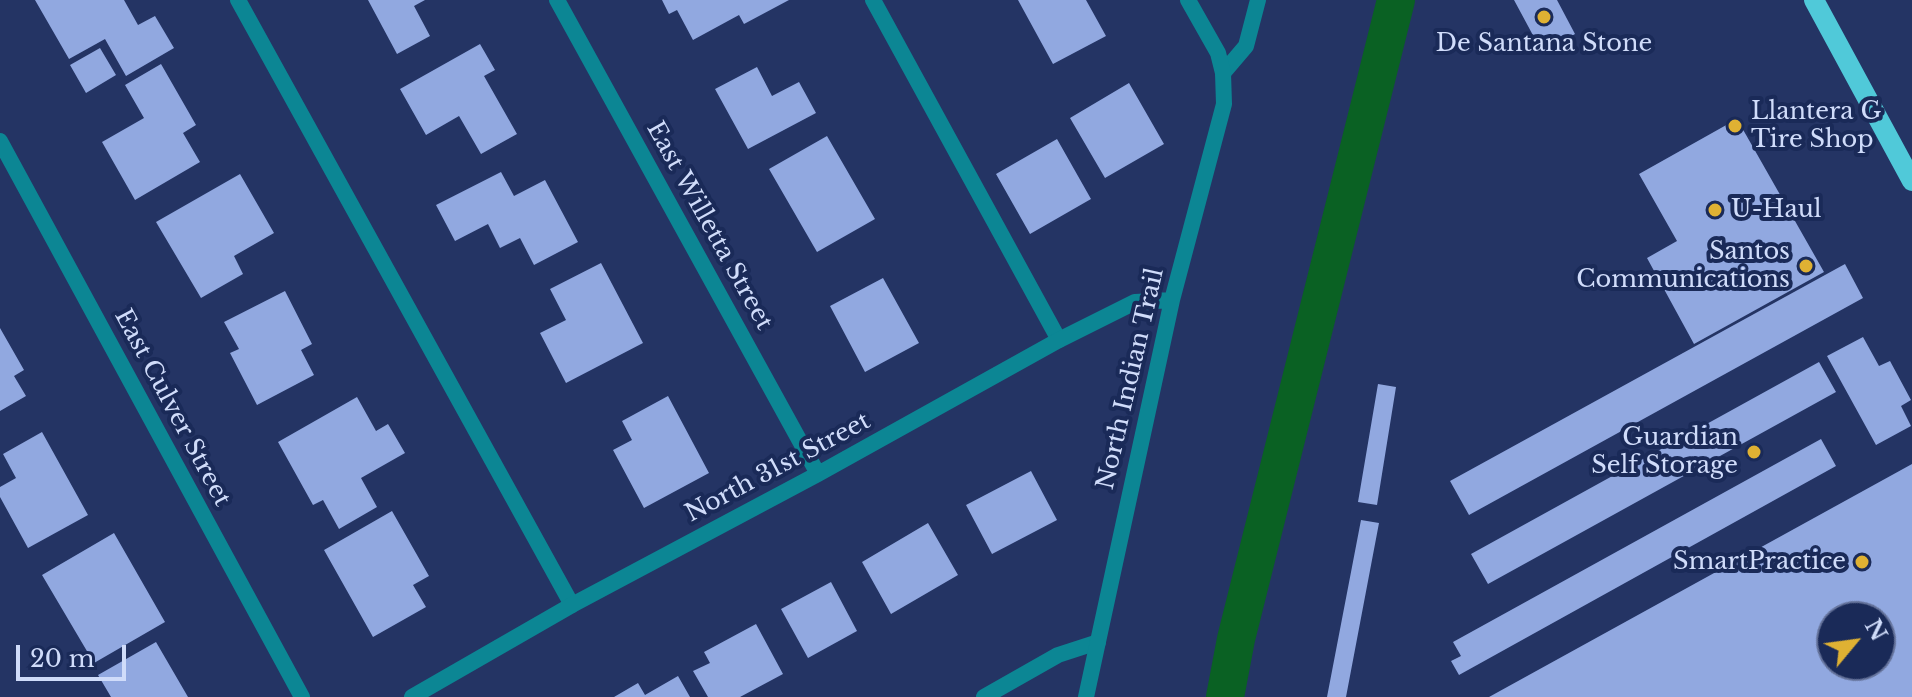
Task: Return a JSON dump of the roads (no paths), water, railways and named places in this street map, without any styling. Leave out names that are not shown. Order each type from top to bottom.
[{"type":"main road","points":[[1814,0],[1912,181]]},
{"type":"street","points":[[238,0],[572,605]]},
{"type":"street","name":"East Willetta Street","points":[[557,0],[818,474]]},
{"type":"street","points":[[873,0],[1059,340]]},
{"type":"street","points":[[1188,0],[1218,53],[1223,73]]},
{"type":"street","points":[[1223,73],[1246,46],[1258,0]]},
{"type":"street","name":"North Indian Trail","points":[[1086,697],[1172,300],[1224,104],[1223,73]]},
{"type":"street","name":"East Culver Street","points":[[0,141],[302,697]]},
{"type":"street","name":"North 31st Street","points":[[412,697],[572,605],[818,474],[1059,340],[1135,302],[1172,300]]},
{"type":"street","points":[[984,697],[1058,655],[1098,642]]},
{"type":"waterway","points":[[1225,697],[1236,639],[1396,0]]},
{"type":"place","name":"De Santana Stone","points":[[1544,17]]},
{"type":"place","name":"Llantera G Tire Shop","points":[[1735,126]]},
{"type":"place","name":"U-Haul","points":[[1715,210]]},
{"type":"place","name":"Santos Communications","points":[[1806,266]]},
{"type":"place","name":"Guardian Self Storage","points":[[1754,452]]},
{"type":"place","name":"SmartPractice","points":[[1862,562]]}]
